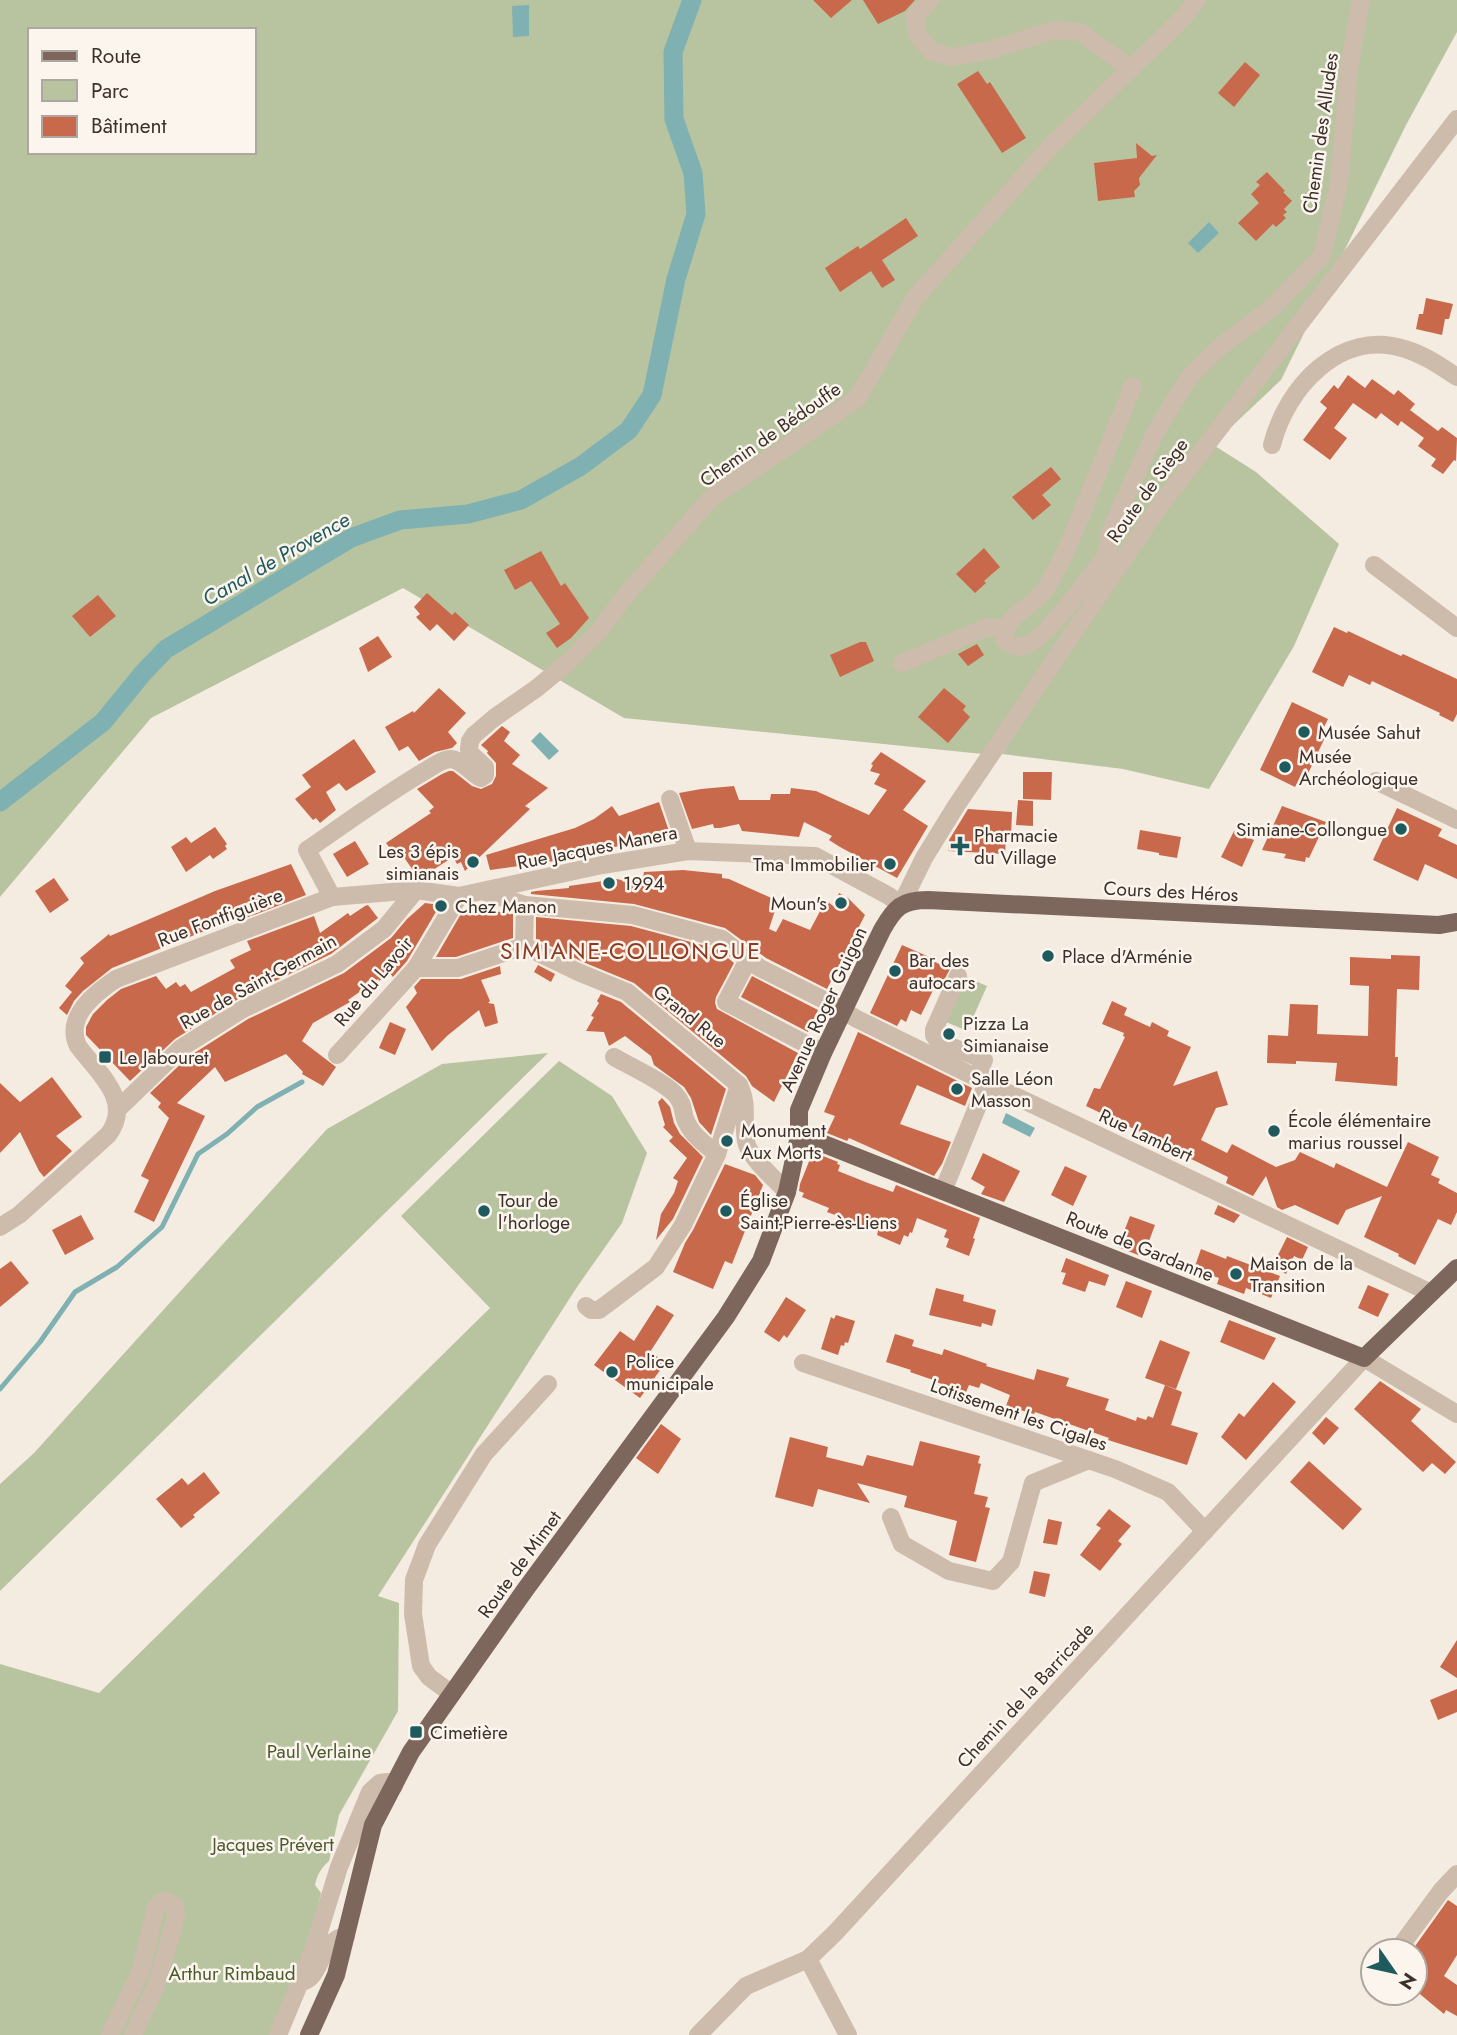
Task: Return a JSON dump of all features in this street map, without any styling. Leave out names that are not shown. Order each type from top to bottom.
[{"type":"main road","name":"Cours des Héros","points":[[901,905],[909,901],[928,900],[1451,921]]},
{"type":"main road","name":"Avenue Roger Guigon","points":[[799,1136],[799,1110],[823,1053],[882,930],[901,905]]},
{"type":"main road","name":"Route de Gardanne","points":[[799,1136],[1364,1358]]},
{"type":"main road","name":"Route de Mimet","points":[[309,2035],[336,1975],[373,1825],[411,1752],[525,1590],[726,1317],[761,1261],[788,1192],[799,1136]]},
{"type":"main road","points":[[1364,1358],[1457,1268]]},
{"type":"street","points":[[930,0],[915,17],[917,34],[931,51],[951,57],[991,50],[1054,30],[1080,32],[1131,69]]},
{"type":"street","name":"Chemin de Bédouffe","points":[[332,897],[307,850],[404,783],[449,759],[457,761],[477,777],[485,775],[486,771],[471,754],[470,741],[494,718],[567,663],[600,630],[624,597],[711,498],[857,399],[915,298],[1051,146],[1182,19],[1198,0]]},
{"type":"street","name":"Chemin des Alludes","points":[[1112,560],[1109,534],[1156,431],[1190,376],[1221,346],[1272,308],[1322,256],[1339,183],[1349,69],[1361,0]]},
{"type":"street","name":"Route de Siège","points":[[901,905],[924,858],[1112,560],[1158,508],[1457,120]]},
{"type":"street","points":[[1272,445],[1282,417],[1304,381],[1318,368],[1350,349],[1368,345],[1404,348],[1429,358],[1457,377]]},
{"type":"street","points":[[1112,560],[1046,632],[1026,646],[1013,646],[1004,640],[1005,628],[1014,617],[1045,590],[1070,541],[1133,386]]},
{"type":"street","points":[[1374,565],[1457,628]]},
{"type":"street","points":[[902,663],[985,628],[1005,628]]},
{"type":"street","points":[[1376,781],[1457,820]]},
{"type":"street","points":[[670,799],[688,851]]},
{"type":"street","name":"Rue Jacques Manera","points":[[416,890],[459,896],[602,865],[688,851],[815,856],[890,896],[901,905]]},
{"type":"street","name":"Rue Fontfiguière","points":[[118,1110],[114,1094],[78,1046],[74,1031],[79,1014],[94,996],[116,979],[332,897],[416,890]]},
{"type":"street","name":"Rue de Saint-Germain","points":[[0,1227],[19,1215],[108,1135],[118,1110],[181,1048],[243,1009],[337,964],[384,929],[416,890]]},
{"type":"street","name":"Rue Lambert","points":[[482,891],[525,905],[633,915],[723,939],[748,960],[844,1013],[1431,1293]]},
{"type":"street","name":"Rue du Lavoir","points":[[337,1055],[416,968],[459,896]]},
{"type":"street","points":[[416,968],[458,968],[524,946],[525,905]]},
{"type":"street","name":"Grand Rue","points":[[524,946],[627,992],[739,1085]]},
{"type":"street","points":[[748,960],[726,1002],[823,1053]]},
{"type":"street","points":[[943,1191],[982,1081],[984,1060],[939,1041],[934,1035],[958,976]]},
{"type":"street","points":[[614,1057],[674,1093],[684,1108],[686,1123],[702,1142],[717,1154]]},
{"type":"street","points":[[586,1306],[591,1310],[599,1310],[656,1267],[682,1225],[717,1154],[739,1085]]},
{"type":"street","points":[[739,1085],[746,1098],[747,1147],[788,1192]]},
{"type":"street","name":"Route de Gardanne","points":[[1364,1358],[1457,1415]]},
{"type":"street","name":"Chemin de la Barricade","points":[[698,2035],[746,1986],[808,1959],[844,1923],[1364,1358]]},
{"type":"street","name":"Lotissement les Cigales","points":[[803,1363],[1089,1460],[1168,1492],[1205,1531]]},
{"type":"street","points":[[452,1694],[429,1677],[421,1666],[413,1614],[414,1580],[427,1545],[484,1454],[548,1384]]},
{"type":"street","points":[[891,1517],[902,1544],[948,1571],[993,1581],[1011,1562],[1033,1483],[1089,1460]]},
{"type":"street","points":[[278,2035],[314,1948],[339,1867],[370,1792],[380,1783],[387,1782],[394,1786]]},
{"type":"street","points":[[1407,1937],[1457,1874]]},
{"type":"street","points":[[110,2035],[141,1970],[156,1907],[166,1901],[175,1906],[176,1917],[157,1984],[133,2035]]},
{"type":"street","points":[[300,1982],[308,1980],[312,1975],[333,1940],[346,1936]]},
{"type":"street","points":[[808,1959],[848,2035]]},
{"type":"green space","points":[[0,0],[1457,0],[1457,32],[1406,125],[1281,380],[1161,493],[983,754],[624,718],[403,588],[151,718],[0,897]]},
{"type":"green space","points":[[1215,446],[1256,472],[1339,544],[1294,646],[1209,789],[1123,769],[1002,754],[1161,513]]},
{"type":"green space","points":[[964,976],[987,986],[967,1031],[944,1021]]},
{"type":"green space","points":[[548,1053],[0,1591],[0,1484],[34,1453],[327,1129],[442,1064]]},
{"type":"green space","points":[[559,1061],[612,1096],[647,1153],[622,1223],[577,1287],[378,1596],[399,1603],[398,1711],[339,1815],[329,1861],[320,1872],[315,1885],[321,1893],[310,1942],[271,2035],[0,2035],[0,1664],[99,1693],[490,1308],[401,1216]]},
{"type":"water","points":[[529,5],[529,36],[513,37],[512,6]]},
{"type":"water","points":[[1209,222],[1219,233],[1198,253],[1188,243]]},
{"type":"water","points":[[540,732],[559,751],[549,760],[531,741]]},
{"type":"water","points":[[1006,1113],[1035,1128],[1030,1137],[1002,1123]]},
{"type":"building","points":[[813,0],[852,0],[831,18]]},
{"type":"building","points":[[863,0],[915,0],[905,11],[878,24]]},
{"type":"building","points":[[1245,62],[1260,75],[1234,107],[1218,93]]},
{"type":"building","points":[[978,71],[987,84],[990,82],[1026,138],[1002,153],[957,84]]},
{"type":"building","points":[[1136,143],[1152,156],[1157,155],[1139,178],[1140,185],[1134,191],[1135,197],[1098,201],[1094,163],[1137,158]]},
{"type":"building","points":[[1267,172],[1292,201],[1284,209],[1287,212],[1283,215],[1286,218],[1276,227],[1273,224],[1256,241],[1238,223],[1259,203],[1251,194],[1260,185],[1256,182]]},
{"type":"building","points":[[906,218],[918,236],[882,260],[895,280],[882,288],[871,271],[840,292],[825,268],[858,246],[860,249]]},
{"type":"building","points":[[1426,298],[1453,304],[1449,319],[1445,319],[1442,335],[1416,329]]},
{"type":"building","points":[[1348,375],[1365,388],[1372,379],[1394,395],[1398,390],[1415,404],[1410,410],[1438,431],[1442,427],[1457,438],[1456,461],[1454,460],[1443,474],[1431,466],[1436,459],[1418,446],[1424,438],[1401,421],[1398,426],[1381,413],[1376,419],[1353,403],[1334,428],[1347,438],[1330,460],[1303,440],[1327,408],[1320,402],[1334,385],[1338,389]]},
{"type":"building","points":[[1051,467],[1061,479],[1042,495],[1051,505],[1033,520],[1012,497]]},
{"type":"building","points":[[984,548],[1000,567],[975,593],[956,574]]},
{"type":"building","points":[[541,551],[561,586],[565,583],[589,618],[571,638],[557,648],[546,633],[560,624],[531,581],[515,590],[504,570]]},
{"type":"building","points":[[427,593],[452,615],[455,612],[469,625],[454,641],[437,624],[430,631],[416,617],[420,614],[414,607]]},
{"type":"building","points":[[98,595],[116,616],[90,637],[72,616]]},
{"type":"building","points":[[1334,627],[1457,679],[1457,714],[1453,722],[1439,715],[1440,713],[1372,681],[1370,685],[1349,675],[1343,687],[1312,672]]},
{"type":"building","points":[[378,636],[392,657],[368,672],[359,648]]},
{"type":"building","points":[[866,642],[874,661],[840,677],[830,655]]},
{"type":"building","points":[[977,644],[984,655],[968,666],[958,654]]},
{"type":"building","points":[[439,688],[466,713],[448,732],[457,743],[452,748],[435,752],[419,761],[408,746],[399,751],[385,727],[413,711],[414,713]]},
{"type":"building","points":[[944,688],[966,706],[963,710],[970,717],[948,743],[918,717]]},
{"type":"building","points":[[1292,702],[1328,719],[1323,729],[1328,731],[1306,778],[1301,776],[1295,787],[1260,770]]},
{"type":"building","points":[[502,726],[510,732],[504,741],[520,755],[512,764],[548,788],[525,806],[530,809],[465,871],[461,862],[457,864],[453,857],[419,879],[401,853],[396,856],[386,843],[431,813],[429,811],[434,807],[417,789],[442,774],[453,771],[472,786],[481,789],[492,784],[496,776],[496,763],[481,745]]},
{"type":"building","points":[[354,739],[376,772],[346,791],[339,783],[326,792],[336,810],[320,823],[316,818],[313,820],[295,799],[311,787],[302,775]]},
{"type":"building","points":[[881,752],[926,781],[903,810],[928,826],[897,878],[840,847],[829,840],[832,836],[804,822],[799,837],[742,831],[739,824],[714,828],[713,824],[692,829],[679,793],[734,786],[739,800],[770,800],[771,794],[790,794],[791,788],[816,791],[869,815],[887,790],[874,784],[880,774],[870,771],[873,765],[871,764]]},
{"type":"building","points":[[1023,772],[1052,772],[1051,800],[1023,799]]},
{"type":"building","points":[[1018,800],[1033,801],[1033,826],[1016,825]]},
{"type":"building","points":[[659,802],[670,834],[562,860],[490,870],[486,855],[575,828],[612,806],[619,816]]},
{"type":"building","points":[[1282,806],[1326,822],[1305,862],[1284,858],[1286,854],[1262,850]]},
{"type":"building","points":[[1397,808],[1442,829],[1438,836],[1457,845],[1457,879],[1425,864],[1418,881],[1373,860]]},
{"type":"building","points":[[968,809],[1012,812],[1011,837],[1006,837],[1005,854],[948,851],[949,840]]},
{"type":"building","points":[[215,827],[227,844],[227,849],[213,859],[210,855],[186,872],[171,847],[186,837],[191,843]]},
{"type":"building","points":[[1140,830],[1181,837],[1177,858],[1137,849]]},
{"type":"building","points":[[1234,831],[1254,840],[1242,867],[1221,857]]},
{"type":"building","points":[[355,841],[369,864],[347,877],[333,854]]},
{"type":"building","points":[[291,864],[306,895],[238,921],[237,918],[112,968],[83,991],[67,1015],[59,1008],[72,992],[65,986],[84,963],[80,958],[109,934],[110,936],[215,891]]},
{"type":"building","points":[[683,870],[722,874],[722,878],[778,901],[769,929],[776,932],[783,919],[810,930],[826,900],[833,906],[839,893],[865,915],[827,989],[766,958],[725,928],[634,904],[531,894],[617,879],[625,881],[643,878],[644,872]]},
{"type":"building","points":[[54,878],[69,900],[50,913],[35,891]]},
{"type":"building","points":[[425,903],[440,905],[407,961],[393,977],[389,972],[348,1000],[350,1002],[313,1023],[302,1041],[336,1067],[323,1086],[302,1074],[286,1054],[225,1082],[215,1067],[177,1103],[205,1116],[154,1222],[134,1212],[149,1180],[141,1176],[169,1118],[158,1107],[161,1103],[150,1093],[188,1057],[248,1019],[344,973],[391,938]]},
{"type":"building","points":[[368,905],[378,918],[331,954],[238,999],[175,1039],[130,1081],[86,1035],[86,1027],[93,1014],[121,989],[156,976],[166,989],[176,982],[180,987],[185,984],[191,992],[235,968],[230,960],[251,950],[247,941],[314,916],[320,933],[348,913],[350,916]]},
{"type":"building","points":[[494,911],[513,914],[513,938],[456,957],[436,957],[462,912]]},
{"type":"building","points":[[536,917],[631,926],[717,949],[734,963],[716,997],[717,1009],[798,1053],[774,1102],[634,983],[536,939]]},
{"type":"building","points":[[902,945],[950,969],[941,986],[936,984],[921,1015],[911,1010],[906,1022],[901,1019],[897,1026],[870,1013]]},
{"type":"building","points":[[1391,955],[1420,956],[1419,990],[1397,989],[1397,1086],[1335,1081],[1337,1063],[1267,1063],[1268,1035],[1288,1036],[1290,1004],[1318,1005],[1317,1034],[1368,1036],[1369,986],[1350,985],[1350,957],[1391,959]]},
{"type":"building","points":[[538,965],[555,974],[551,982],[534,972]]},
{"type":"building","points":[[500,966],[501,974],[481,980],[490,1001],[488,1003],[494,1004],[498,1023],[485,1027],[479,1010],[432,1051],[406,1007],[417,993],[414,987],[421,979],[461,979]]},
{"type":"building","points":[[752,976],[818,1010],[808,1032],[741,997]]},
{"type":"building","points":[[601,994],[621,1002],[726,1089],[711,1135],[699,1122],[691,1098],[684,1087],[654,1065],[651,1056],[625,1036],[609,1046],[604,1032],[586,1031],[594,1017],[591,1016]]},
{"type":"building","points":[[1112,1001],[1127,1008],[1124,1015],[1150,1027],[1152,1022],[1169,1031],[1167,1036],[1191,1047],[1173,1086],[1217,1071],[1228,1105],[1216,1108],[1201,1140],[1227,1153],[1232,1144],[1276,1167],[1295,1160],[1300,1152],[1334,1168],[1336,1163],[1387,1187],[1408,1142],[1439,1157],[1431,1175],[1440,1179],[1438,1183],[1457,1193],[1457,1212],[1451,1225],[1438,1219],[1415,1265],[1364,1237],[1382,1196],[1346,1210],[1338,1225],[1295,1205],[1282,1210],[1277,1207],[1266,1176],[1253,1196],[1226,1183],[1228,1177],[1183,1155],[1184,1153],[1086,1106],[1094,1088],[1100,1089],[1125,1037],[1124,1033],[1102,1024]]},
{"type":"building","points":[[390,1022],[406,1029],[395,1055],[379,1048]]},
{"type":"building","points":[[858,1032],[972,1088],[965,1106],[917,1085],[900,1124],[951,1142],[934,1176],[849,1138],[847,1141],[827,1133],[835,1116],[824,1112]]},
{"type":"building","points":[[52,1077],[82,1117],[56,1136],[72,1151],[44,1177],[20,1132],[0,1153],[0,1083],[20,1102]]},
{"type":"building","points":[[662,1098],[670,1107],[680,1134],[703,1157],[673,1219],[656,1240],[661,1214],[678,1181],[673,1178],[687,1158],[669,1141],[673,1137],[663,1127],[665,1125],[658,1102]]},
{"type":"building","points":[[983,1153],[1020,1171],[1004,1202],[981,1194],[985,1187],[971,1179]]},
{"type":"building","points":[[812,1154],[838,1162],[838,1171],[868,1183],[893,1192],[896,1185],[980,1218],[969,1256],[946,1247],[949,1239],[944,1237],[947,1230],[917,1218],[912,1233],[910,1232],[908,1237],[904,1235],[900,1245],[877,1235],[878,1231],[827,1212],[829,1208],[802,1197],[804,1193],[799,1191],[800,1184]]},
{"type":"building","name":"Église Saint-Pierre-ès-Liens","points":[[725,1164],[755,1175],[763,1185],[732,1264],[725,1261],[713,1289],[673,1272]]},
{"type":"building","points":[[1065,1166],[1087,1176],[1073,1206],[1051,1195]]},
{"type":"building","points":[[1218,1205],[1240,1215],[1234,1223],[1214,1214]]},
{"type":"building","points":[[81,1215],[94,1239],[65,1255],[52,1230]]},
{"type":"building","points":[[1130,1216],[1155,1225],[1143,1257],[1118,1247]]},
{"type":"building","points":[[1287,1237],[1308,1247],[1302,1260],[1294,1256],[1286,1274],[1272,1267]]},
{"type":"building","name":"Maison de la Transition","points":[[1201,1249],[1280,1276],[1271,1298],[1246,1288],[1244,1294],[1217,1284],[1219,1278],[1194,1269]]},
{"type":"building","points":[[1066,1258],[1109,1275],[1105,1286],[1089,1281],[1085,1292],[1062,1284],[1066,1273],[1061,1272]]},
{"type":"building","points":[[11,1261],[29,1283],[0,1307],[0,1269]]},
{"type":"building","points":[[1126,1281],[1152,1291],[1142,1318],[1116,1307]]},
{"type":"building","points":[[1368,1285],[1389,1294],[1378,1317],[1358,1308]]},
{"type":"building","points":[[936,1288],[964,1295],[963,1301],[996,1310],[992,1326],[982,1323],[981,1327],[929,1315]]},
{"type":"building","points":[[786,1297],[806,1310],[787,1338],[784,1335],[779,1342],[764,1332]]},
{"type":"building","points":[[657,1305],[674,1315],[650,1352],[666,1362],[640,1398],[594,1365],[620,1331],[634,1341]]},
{"type":"building","points":[[836,1315],[855,1321],[848,1343],[841,1345],[838,1355],[821,1349],[831,1317],[834,1319]]},
{"type":"building","points":[[1229,1320],[1276,1338],[1264,1360],[1220,1342]]},
{"type":"building","points":[[895,1334],[914,1340],[912,1346],[942,1355],[944,1349],[987,1364],[986,1366],[1034,1380],[1037,1369],[1069,1378],[1066,1386],[1109,1399],[1105,1410],[1136,1421],[1137,1417],[1146,1420],[1148,1416],[1153,1418],[1165,1385],[1182,1392],[1171,1425],[1198,1433],[1187,1465],[1108,1440],[1109,1438],[1035,1412],[1034,1414],[1006,1406],[1010,1395],[981,1383],[979,1388],[969,1385],[966,1392],[886,1362]]},
{"type":"building","points":[[1160,1340],[1190,1352],[1176,1389],[1145,1378]]},
{"type":"building","points":[[1380,1381],[1421,1409],[1411,1421],[1456,1462],[1445,1474],[1432,1463],[1423,1472],[1354,1409]]},
{"type":"building","points":[[1273,1382],[1296,1402],[1246,1460],[1221,1437],[1239,1413],[1244,1417]]},
{"type":"building","points":[[1326,1417],[1339,1428],[1324,1445],[1312,1433]]},
{"type":"building","points":[[661,1424],[681,1439],[658,1474],[636,1458]]},
{"type":"building","points":[[790,1437],[828,1447],[826,1457],[863,1466],[867,1455],[913,1466],[920,1441],[980,1456],[978,1463],[981,1464],[974,1494],[988,1497],[985,1507],[990,1508],[976,1562],[949,1555],[957,1521],[904,1507],[907,1496],[857,1483],[870,1503],[818,1489],[813,1507],[775,1497]]},
{"type":"building","points":[[1309,1461],[1362,1509],[1343,1530],[1290,1482]]},
{"type":"building","points":[[204,1472],[220,1493],[181,1528],[156,1499],[182,1478],[188,1485]]},
{"type":"building","points":[[1109,1509],[1131,1526],[1118,1541],[1122,1544],[1100,1571],[1080,1555],[1101,1528],[1096,1525]]},
{"type":"building","points":[[1048,1519],[1062,1522],[1057,1545],[1043,1543]]},
{"type":"building","points":[[1034,1571],[1050,1574],[1045,1597],[1029,1593]]},
{"type":"building","points":[[1457,1640],[1457,1678],[1440,1667]]},
{"type":"building","points":[[1457,1689],[1457,1712],[1438,1720],[1430,1700]]},
{"type":"building","points":[[1448,1900],[1457,1906],[1457,1955],[1444,1976],[1457,1985],[1457,2016],[1446,2010],[1444,2014],[1429,2002],[1429,1937],[1422,1937]]},
{"type":"waterway","name":"Canal de Provence","points":[[0,802],[103,722],[166,649],[351,538],[400,520],[468,514],[521,500],[581,466],[629,430],[652,395],[676,279],[696,214],[693,173],[674,119],[673,52],[692,0]]},
{"type":"waterway","points":[[0,1389],[40,1342],[75,1292],[117,1267],[162,1227],[198,1154],[227,1134],[257,1107],[302,1082]]},
{"type":"place","name":"Musée Sahut","points":[[1304,732]]},
{"type":"place","name":"Musée Archéologique","points":[[1285,767]]},
{"type":"place","name":"Simiane-Collongue","points":[[1401,829]]},
{"type":"place","name":"Pharmacie du Village","points":[[960,846]]},
{"type":"place","name":"Les 3 épis simianais","points":[[473,862]]},
{"type":"place","name":"Tma Immobilier","points":[[890,864]]},
{"type":"place","name":"1994","points":[[609,883]]},
{"type":"place","name":"Moun's","points":[[841,903]]},
{"type":"place","name":"Chez Manon","points":[[441,906]]},
{"type":"place","name":"Place d'Arménie","points":[[1048,956]]},
{"type":"place","name":"Bar des autocars","points":[[895,971]]},
{"type":"place","name":"Pizza La Simianaise","points":[[949,1034]]},
{"type":"place","name":"Le Jabouret","points":[[105,1057]]},
{"type":"place","name":"Salle Léon Masson","points":[[957,1089]]},
{"type":"place","name":"École élémentaire marius roussel","points":[[1274,1131]]},
{"type":"place","name":"Monument Aux Morts","points":[[727,1141]]},
{"type":"place","name":"Tour de l'horloge","points":[[484,1211]]},
{"type":"place","name":"Église Saint-Pierre-ès-Liens","points":[[726,1211]]},
{"type":"place","name":"Maison de la Transition","points":[[1236,1274]]},
{"type":"place","name":"Police municipale","points":[[612,1372]]},
{"type":"place","name":"Cimetière","points":[[416,1732]]},
{"type":"district","name":"SIMIANE-COLLONGUE","points":[[631,951]]},
{"type":"park label","name":"Paul Verlaine","points":[[319,1751]]},
{"type":"park label","name":"Jacques Prévert","points":[[273,1844]]},
{"type":"park label","name":"Arthur Rimbaud","points":[[232,1973]]}]
